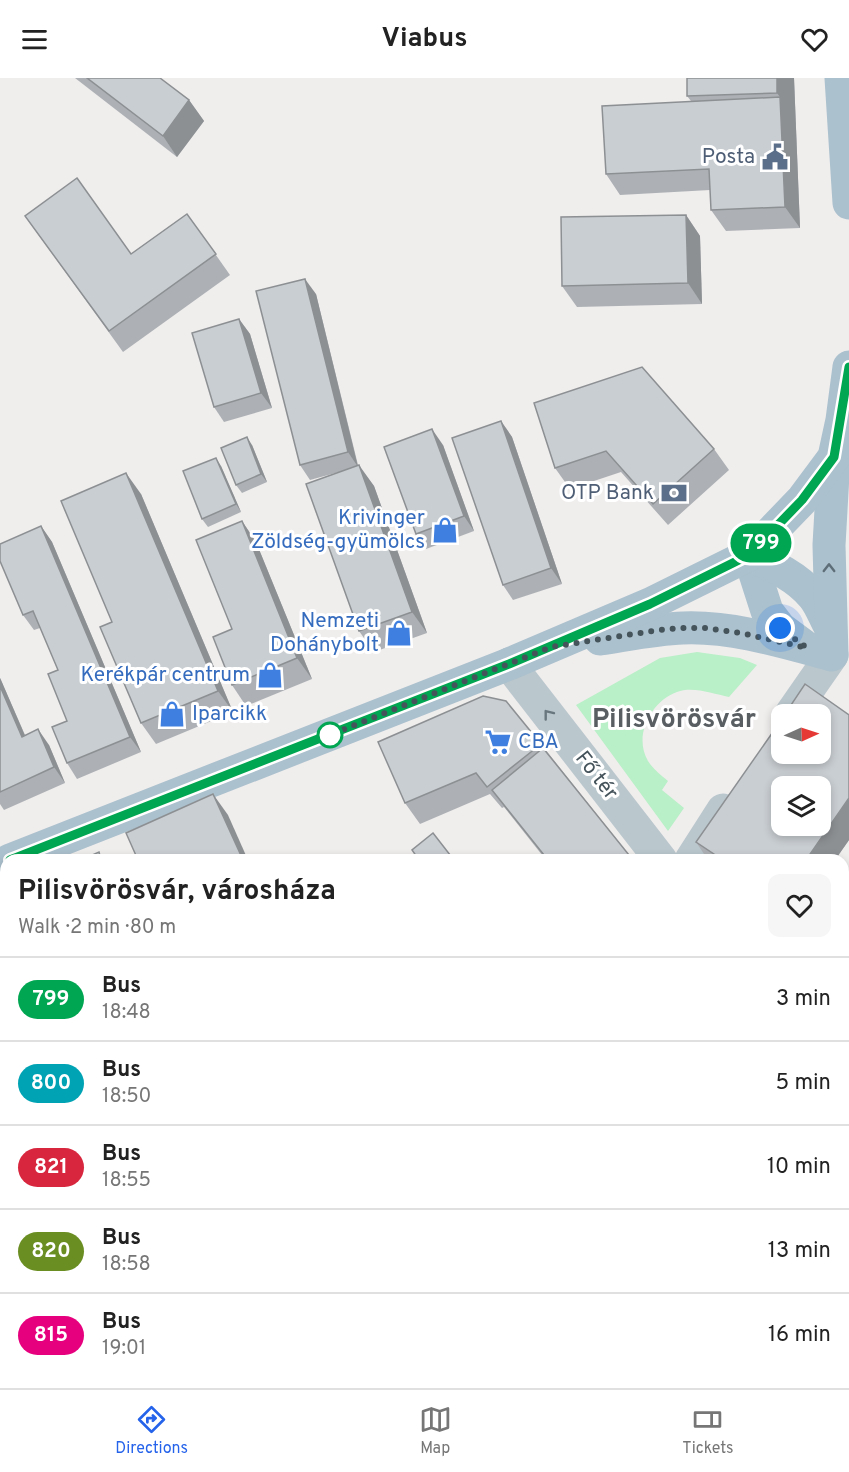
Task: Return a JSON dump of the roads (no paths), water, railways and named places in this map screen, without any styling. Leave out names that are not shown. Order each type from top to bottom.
[{"type":"main road","points":[[841,78],[849,203]]},
{"type":"main road","points":[[823,643],[834,457],[849,367]]},
{"type":"main road","points":[[25,854],[509,664],[650,604],[749,555],[802,500],[834,457]]},
{"type":"main road","points":[[749,555],[796,579],[814,597],[823,643]]},
{"type":"main road","points":[[749,555],[767,611],[780,628],[823,643]]},
{"type":"main road","points":[[551,647],[683,628],[705,628],[823,643]]},
{"type":"street","points":[[794,704],[823,643]]},
{"type":"street","name":"Fő tér","points":[[509,664],[656,854]]},
{"type":"street","points":[[695,854],[737,790]]},
{"type":"place","name":"Posta","points":[[775,157]]},
{"type":"place","name":"OTP Bank","points":[[674,493]]},
{"type":"place","name":"Krivinger Zöldség-gyümölcs","points":[[445,530]]},
{"type":"place","name":"Nemzeti Dohánybolt","points":[[399,633]]},
{"type":"place","name":"Kerékpár centrum","points":[[270,675]]},
{"type":"place","name":"Iparcikk","points":[[172,714]]},
{"type":"place","name":"CBA","points":[[498,742]]},
{"type":"district","name":"Pilisvörösvár","points":[[674,720]]}]
